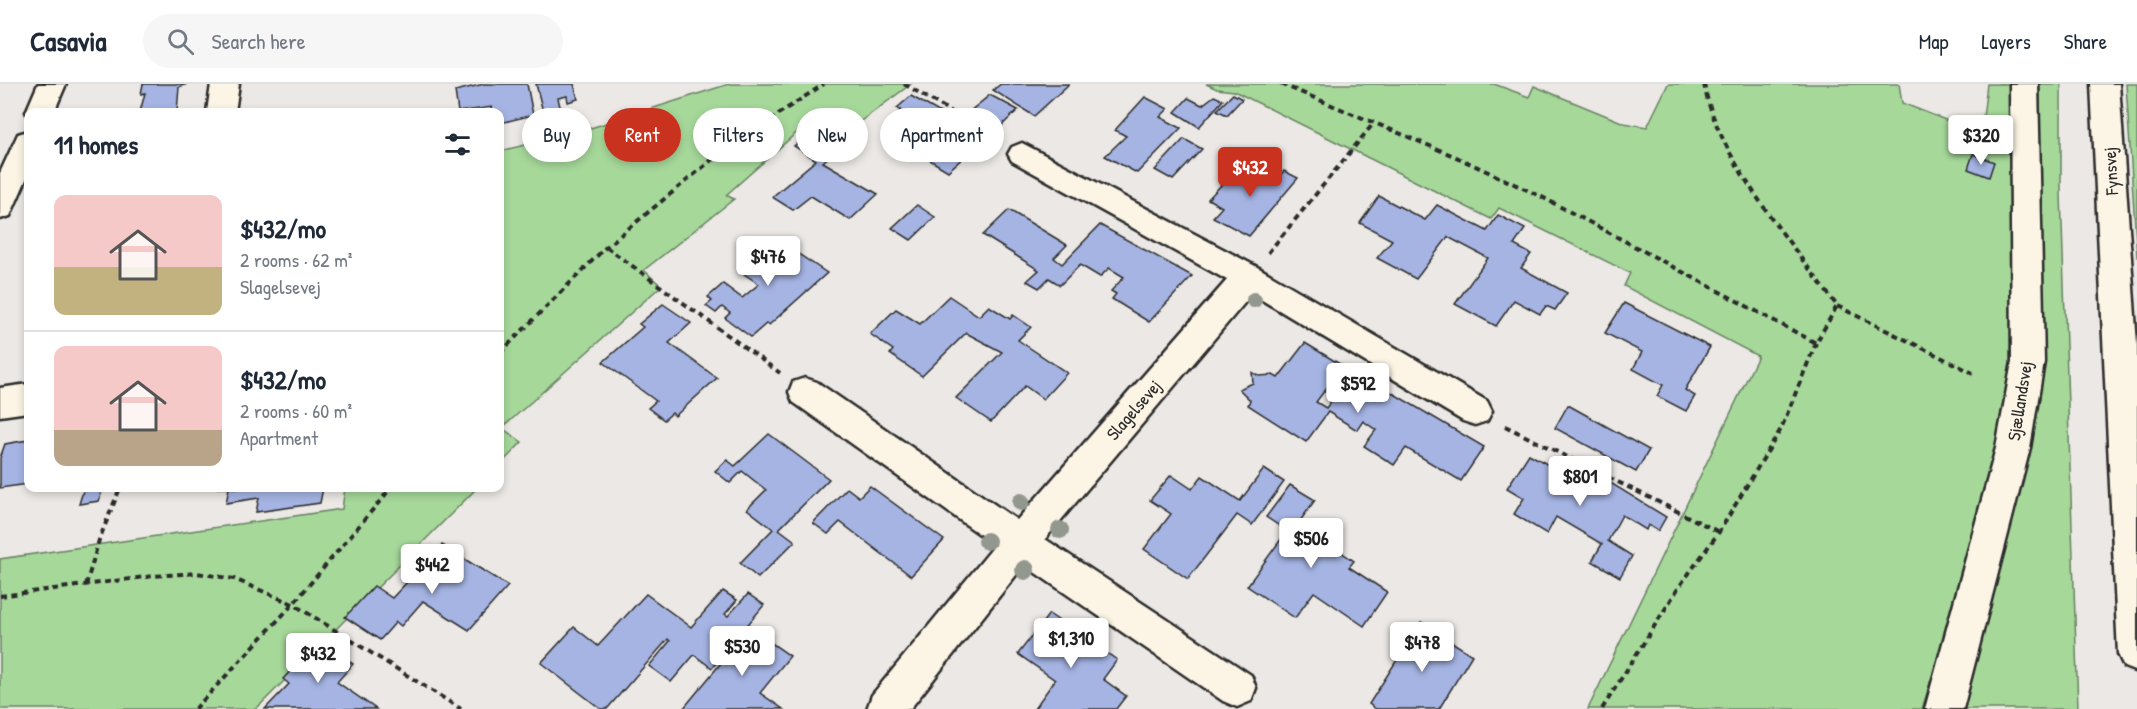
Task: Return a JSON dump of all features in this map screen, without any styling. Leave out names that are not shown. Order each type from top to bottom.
[{"type":"street","points":[[42,108],[52,84]]},
{"type":"street","points":[[222,108],[225,84]]},
{"type":"street","name":"Sjællandsvej","points":[[1944,709],[2013,448],[2028,362],[2024,84]]},
{"type":"street","name":"Fynsvej","points":[[2105,84],[2111,154],[2137,654]]},
{"type":"street","points":[[0,208],[24,151]]},
{"type":"street","points":[[1022,154],[1248,277],[1475,411]]},
{"type":"street","name":"Slagelsevej","points":[[886,709],[1020,542],[1248,277]]},
{"type":"street","points":[[805,392],[1020,542],[1237,688]]},
{"type":"street","points":[[0,402],[24,399]]},
{"type":"path","points":[[504,349],[606,247],[725,149],[824,84]]},
{"type":"path","points":[[904,84],[1022,154]]},
{"type":"path","points":[[1281,84],[1454,156],[1542,197],[1816,344]]},
{"type":"path","points":[[1704,84],[1704,92],[1713,121],[1740,166],[1837,306],[1972,373]]},
{"type":"path","points":[[1248,277],[1373,124]]},
{"type":"path","points":[[606,247],[805,392]]},
{"type":"path","points":[[1602,709],[1679,587],[1719,532],[1781,429],[1816,344],[1837,306]]},
{"type":"path","points":[[1475,411],[1719,532]]},
{"type":"path","points":[[86,585],[99,540],[118,492]]},
{"type":"path","points":[[195,709],[293,604],[388,492]]},
{"type":"path","points":[[0,596],[197,573],[234,579],[293,604],[461,709]]},
{"type":"green space","points":[[729,84],[911,84],[868,116],[868,108],[796,108],[796,133],[784,144],[784,108],[693,108],[693,162],[763,162],[726,195],[734,199],[644,270],[661,286],[504,426],[504,150],[522,146],[522,162],[592,162],[592,128],[604,124],[604,162],[681,162],[681,108],[654,108]]},
{"type":"green space","points":[[1206,84],[1494,84],[1529,97],[1534,86],[1624,123],[1647,127],[1668,84],[1899,84],[1902,103],[1981,134],[1987,84],[2015,84],[2010,365],[1985,495],[1922,709],[1588,709],[1758,356],[1624,286],[1630,273],[1499,208],[1491,219],[1234,91],[1217,89]]},
{"type":"green space","points":[[2040,84],[2061,84],[2061,194],[2078,709],[1960,709],[2007,525],[2040,171]]},
{"type":"green space","points":[[2126,84],[2137,84],[2137,258]]},
{"type":"green space","points":[[504,429],[522,442],[504,461]]},
{"type":"green space","points":[[344,492],[473,492],[256,709],[0,709],[0,559],[342,509]]},
{"type":"building","points":[[143,84],[187,84],[179,87],[177,108],[141,108],[145,93],[141,94]]},
{"type":"building","points":[[484,84],[527,84],[532,108],[522,108],[522,118],[504,122],[504,108],[457,108],[455,91]]},
{"type":"building","points":[[536,84],[574,84],[578,99],[568,102],[567,96],[558,98],[560,108],[542,108]]},
{"type":"building","points":[[1001,84],[1069,84],[1034,116],[993,90]]},
{"type":"building","points":[[1233,94],[1242,99],[1227,115],[1217,110]]},
{"type":"building","points":[[990,95],[1018,110],[1004,123],[1004,108],[974,108]]},
{"type":"building","points":[[911,96],[932,108],[897,108]]},
{"type":"building","points":[[1214,96],[1223,100],[1199,127],[1175,112],[1188,98],[1202,105]]},
{"type":"building","points":[[1145,97],[1168,109],[1160,117],[1181,128],[1137,173],[1105,156],[1126,136],[1115,130]]},
{"type":"building","points":[[1184,139],[1202,149],[1173,180],[1155,170]]},
{"type":"building","points":[[1973,154],[1994,162],[1989,177],[1968,169]]},
{"type":"building","points":[[814,162],[823,162],[878,194],[850,220],[811,196],[793,210],[772,197]]},
{"type":"building","points":[[933,162],[958,162],[948,171]]},
{"type":"building","points":[[1246,165],[1277,179],[1284,171],[1298,178],[1249,236],[1213,217],[1222,207],[1208,199],[1225,181],[1230,183]]},
{"type":"building","points":[[1379,196],[1425,220],[1437,205],[1487,231],[1498,215],[1525,229],[1514,245],[1531,254],[1521,268],[1567,293],[1555,310],[1546,306],[1540,314],[1514,300],[1496,326],[1455,304],[1488,258],[1448,237],[1416,279],[1377,258],[1392,240],[1360,223]]},
{"type":"building","points":[[917,205],[935,217],[911,240],[892,228]]},
{"type":"building","points":[[1009,210],[1067,245],[1054,258],[1062,264],[1100,225],[1192,276],[1149,322],[1112,299],[1116,294],[1111,291],[1124,277],[1109,268],[1100,277],[1080,265],[1060,285],[1049,278],[1039,288],[1027,281],[1039,270],[983,235]]},
{"type":"building","points":[[776,239],[827,273],[769,325],[767,323],[751,337],[725,318],[730,313],[722,307],[716,313],[706,306],[712,301],[708,297],[723,284],[742,298],[759,284],[738,270],[761,251],[765,241],[772,242]]},
{"type":"building","points":[[949,296],[979,316],[989,306],[1010,319],[1013,315],[1031,327],[1018,340],[1067,373],[1043,399],[1025,386],[991,422],[956,398],[1002,352],[966,333],[922,376],[890,354],[893,350],[870,334],[896,309],[920,324]]},
{"type":"building","points":[[1624,303],[1710,347],[1685,390],[1695,396],[1686,411],[1657,396],[1663,385],[1633,369],[1642,352],[1605,333]]},
{"type":"building","points":[[663,304],[691,323],[669,343],[717,378],[675,416],[672,413],[664,420],[648,408],[656,401],[603,362],[643,327],[639,324]]},
{"type":"building","points":[[1305,343],[1343,366],[1316,402],[1326,408],[1347,381],[1376,399],[1384,388],[1484,447],[1461,481],[1406,448],[1394,465],[1364,446],[1376,430],[1363,421],[1357,430],[1328,412],[1306,442],[1248,405],[1250,400],[1239,389],[1253,383],[1252,372],[1259,376],[1273,375],[1278,378]]},
{"type":"building","points":[[1568,405],[1649,450],[1636,472],[1555,428]]},
{"type":"building","points":[[769,434],[829,479],[779,529],[795,541],[758,578],[740,563],[773,529],[747,509],[766,490],[742,471],[730,483],[715,471],[727,460],[735,466]]},
{"type":"building","points":[[24,441],[24,485],[0,488],[0,458],[5,444]]},
{"type":"building","points":[[1529,454],[1575,480],[1583,466],[1666,517],[1658,531],[1648,525],[1646,530],[1622,515],[1608,541],[1632,556],[1620,577],[1592,561],[1602,544],[1556,517],[1547,534],[1514,514],[1524,498],[1507,488]]},
{"type":"building","points":[[1264,469],[1284,482],[1252,525],[1237,515],[1188,579],[1144,549],[1171,514],[1150,500],[1171,475],[1192,489],[1202,476],[1240,501]]},
{"type":"building","points":[[1290,485],[1315,500],[1295,528],[1335,554],[1338,550],[1354,561],[1349,567],[1387,592],[1364,626],[1314,592],[1295,618],[1247,586],[1287,531],[1266,517]]},
{"type":"building","points":[[870,486],[944,540],[911,576],[840,522],[828,534],[813,523],[847,488],[859,497]]},
{"type":"building","points":[[83,492],[102,492],[99,501],[79,504]]},
{"type":"building","points":[[228,492],[322,492],[320,503],[256,512],[259,498],[226,503]]},
{"type":"building","points":[[442,545],[508,586],[469,630],[423,601],[401,626],[396,622],[380,640],[345,617],[374,586],[392,598]]},
{"type":"building","points":[[723,591],[737,600],[725,614],[728,616],[748,594],[764,605],[712,668],[694,655],[671,682],[649,666],[670,641],[668,639],[607,709],[601,709],[541,663],[574,627],[598,646],[646,594],[691,627]]},
{"type":"building","points":[[1049,614],[1117,660],[1103,679],[1126,696],[1116,709],[1034,709],[1055,680],[1018,654]]},
{"type":"building","points":[[1421,622],[1472,655],[1439,709],[1376,709],[1369,704]]},
{"type":"building","points":[[750,628],[790,656],[760,693],[783,709],[683,709]]},
{"type":"building","points":[[319,641],[353,664],[337,682],[376,709],[265,709],[289,684],[283,679]]}]
